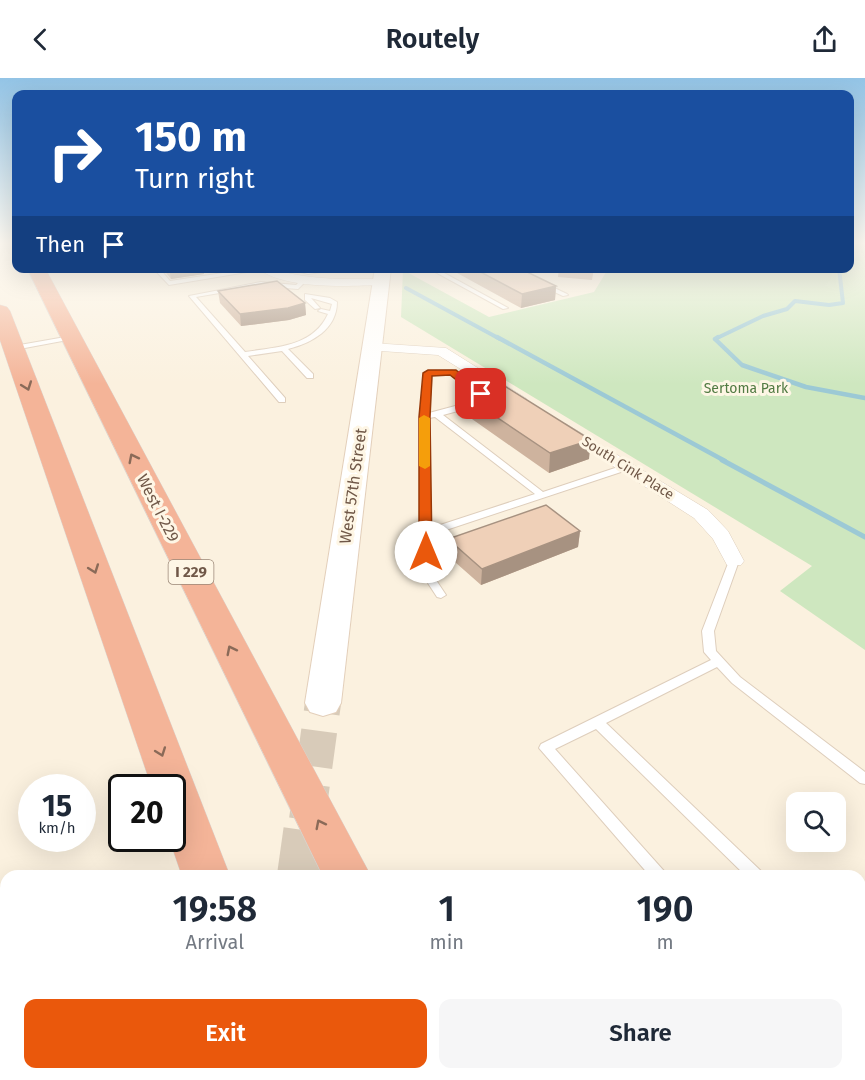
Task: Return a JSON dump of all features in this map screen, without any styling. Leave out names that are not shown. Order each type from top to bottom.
[{"type":"highway","name":"West I-229","points":[[47,290],[344,870]]},
{"type":"highway","points":[[0,311],[204,870]]},
{"type":"main road","name":"West 57th Street","points":[[323,703],[380,290]]},
{"type":"street","points":[[372,347],[441,351],[537,411]]},
{"type":"street","name":"South Cink Place","points":[[557,423],[701,514],[719,531],[729,545],[734,561]]},
{"type":"lane","points":[[225,290],[193,295],[282,400]]},
{"type":"lane","points":[[305,290],[308,300],[319,310],[331,314]]},
{"type":"lane","points":[[471,290],[505,308]]},
{"type":"lane","points":[[553,290],[565,296]]},
{"type":"lane","points":[[242,355],[302,342],[320,333],[334,308],[333,302],[307,295]]},
{"type":"lane","points":[[14,348],[70,338]]},
{"type":"lane","points":[[282,347],[310,376]]},
{"type":"lane","points":[[424,417],[477,403],[481,394],[452,372],[428,373],[424,417],[425,571],[441,595]]},
{"type":"lane","points":[[437,414],[542,495]]},
{"type":"lane","points":[[426,532],[627,467]]},
{"type":"lane","points":[[734,561],[708,631],[710,652],[736,680],[865,778]]},
{"type":"lane","points":[[654,870],[546,748],[717,662]]},
{"type":"lane","points":[[598,723],[750,870]]},
{"type":"green space","name":"Sertoma Park","points":[[402,290],[439,290],[489,317],[594,292],[595,290],[865,290],[865,650],[780,591],[812,566],[401,317]]},
{"type":"building","points":[[288,290],[305,303],[288,308],[240,314],[218,291]]},
{"type":"building","points":[[514,290],[540,290],[522,294]]},
{"type":"building","points":[[500,383],[591,440],[550,453],[462,394]]},
{"type":"building","points":[[546,505],[580,531],[482,569],[448,539]]},
{"type":"waterway","points":[[409,290],[500,339]]},
{"type":"waterway","points":[[715,339],[763,316],[787,309],[795,301],[829,305],[843,303],[841,290]]},
{"type":"waterway","points":[[497,337],[725,461]]},
{"type":"waterway","points":[[715,339],[742,365],[806,387],[865,398]]},
{"type":"waterway","points":[[722,460],[865,537]]},
{"type":"tunnel","points":[[307,820],[323,703]]},
{"type":"tunnel","points":[[301,870],[308,819]]},
{"type":"slow traffic","points":[[424,418],[425,466]]},
{"type":"route","points":[[426,552],[424,417],[428,373],[452,372],[481,394]]}]
